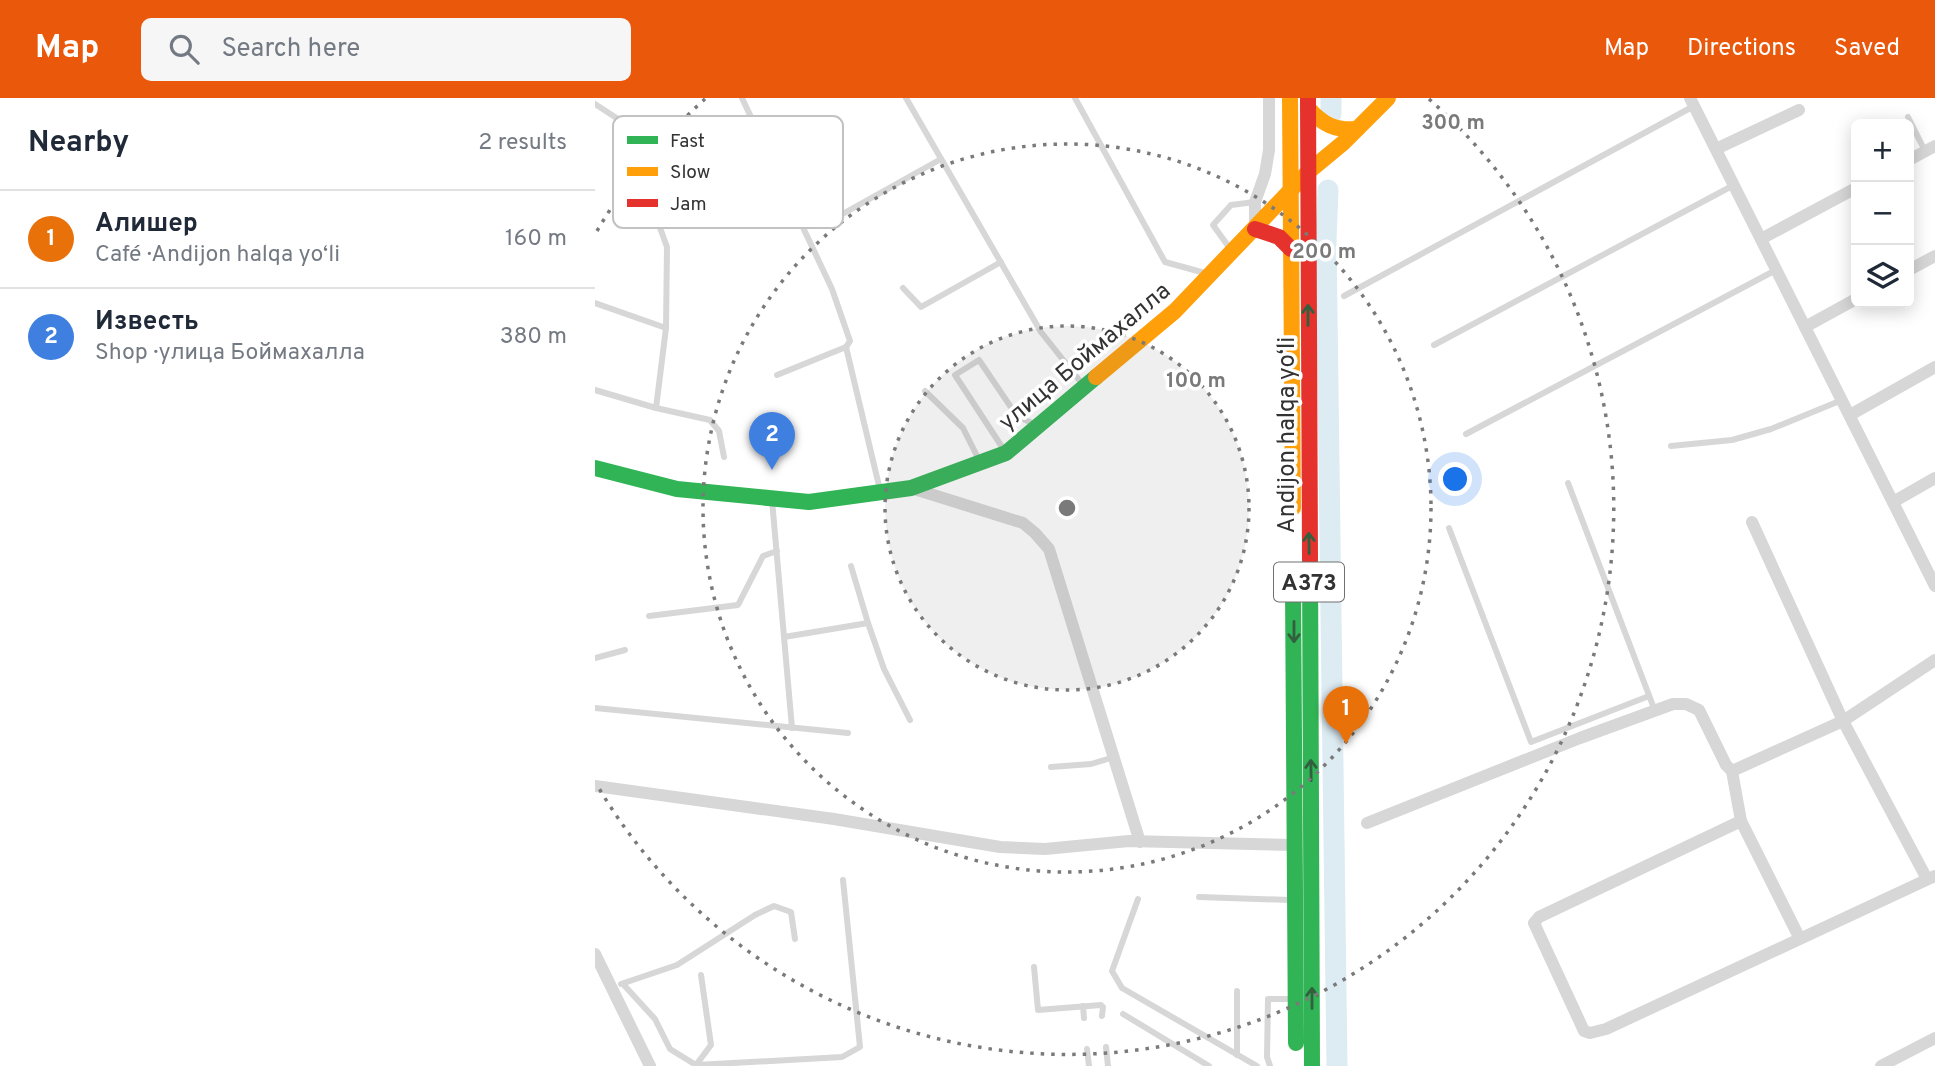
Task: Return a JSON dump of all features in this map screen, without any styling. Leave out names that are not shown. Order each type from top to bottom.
[{"type":"main road","name":"Andijon halqa yo‘li","points":[[1290,98],[1293,526]]},
{"type":"main road","name":"улица Боймахалла","points":[[595,468],[677,489],[809,502],[911,488],[1006,453],[1175,311],[1308,172],[1388,98]]},
{"type":"main road","name":"Andijon halqa yo‘li","points":[[1308,103],[1312,1066]]},
{"type":"main road","points":[[1308,103],[1322,125],[1344,131],[1357,129]]},
{"type":"main road","points":[[1255,229],[1279,237],[1291,249]]},
{"type":"main road","name":"Andijon halqa yo‘li","points":[[1293,568],[1296,1066]]},
{"type":"street","points":[[1255,229],[1255,202],[1265,174],[1269,150],[1269,98]]},
{"type":"street","points":[[1692,102],[1935,586]]},
{"type":"street","points":[[1716,149],[1799,110]]},
{"type":"street","points":[[1914,157],[1930,148]]},
{"type":"street","points":[[1761,239],[1851,191]]},
{"type":"street","points":[[1914,267],[1935,256]]},
{"type":"street","points":[[1805,327],[1851,302]]},
{"type":"street","points":[[1850,415],[1935,368]]},
{"type":"street","points":[[1893,502],[1935,478]]},
{"type":"street","points":[[911,488],[1023,523],[1049,549],[1140,842]]},
{"type":"street","points":[[1741,821],[1539,917],[1534,923],[1584,1031],[1590,1033],[1606,1029],[1931,878],[1843,721],[1752,522]]},
{"type":"street","points":[[1732,771],[1843,721],[1935,660]]},
{"type":"street","points":[[1367,823],[1567,743],[1673,704],[1686,704],[1699,710],[1726,765],[1732,771],[1741,821],[1800,937]]},
{"type":"street","points":[[595,786],[834,819],[1000,847],[1045,849],[1108,842],[1295,845]]},
{"type":"street","points":[[595,954],[618,985],[650,1066]]},
{"type":"street","points":[[1881,1066],[1935,1038]]},
{"type":"lane","points":[[742,98],[750,116]]},
{"type":"lane","points":[[906,98],[1041,332],[1085,387]]},
{"type":"lane","points":[[1075,98],[1165,262],[1210,275]]},
{"type":"lane","points":[[1344,296],[1692,102]]},
{"type":"lane","points":[[595,104],[613,116]]},
{"type":"lane","points":[[1908,117],[1930,148]]},
{"type":"lane","points":[[843,214],[941,159]]},
{"type":"lane","points":[[1434,345],[1734,185]]},
{"type":"lane","points":[[1233,252],[1213,225],[1231,205],[1255,202]]},
{"type":"lane","points":[[656,408],[666,328],[667,247],[660,228]]},
{"type":"lane","points":[[777,375],[846,347],[850,341],[832,289],[803,228]]},
{"type":"lane","points":[[903,288],[921,307],[1001,262]]},
{"type":"lane","points":[[1466,434],[1776,270]]},
{"type":"lane","points":[[595,303],[666,328]]},
{"type":"lane","points":[[846,347],[880,492]]},
{"type":"lane","points":[[1006,453],[955,374],[979,360],[1017,416],[1038,426]]},
{"type":"lane","points":[[595,390],[710,420],[719,431],[725,457]]},
{"type":"lane","points":[[925,391],[963,428],[980,462]]},
{"type":"lane","points":[[1671,446],[1732,440],[1770,429],[1842,400]]},
{"type":"lane","points":[[1568,483],[1655,711]]},
{"type":"lane","points":[[772,498],[792,728]]},
{"type":"lane","points":[[1449,528],[1531,742],[1649,696]]},
{"type":"lane","points":[[649,616],[738,606],[763,556],[777,551]]},
{"type":"lane","points":[[851,566],[884,668],[910,720]]},
{"type":"lane","points":[[784,637],[868,622]]},
{"type":"lane","points":[[595,658],[625,650]]},
{"type":"lane","points":[[595,708],[848,733]]},
{"type":"lane","points":[[1051,767],[1091,764],[1114,757]]},
{"type":"lane","points":[[795,939],[791,912],[774,906],[755,915],[677,965],[618,985],[655,1018],[670,1049],[696,1065],[842,1057],[860,1047],[843,880]]},
{"type":"lane","points":[[1199,897],[1296,900]]},
{"type":"lane","points":[[1138,899],[1112,971],[1122,988],[1257,1066]]},
{"type":"lane","points":[[1034,967],[1038,1010],[1101,1004],[1102,1016]]},
{"type":"lane","points":[[696,1065],[711,1045],[701,975]]},
{"type":"lane","points":[[1237,991],[1237,1055]]},
{"type":"lane","points":[[1270,1066],[1267,1057],[1268,999],[1296,999]]},
{"type":"lane","points":[[1083,1006],[1084,1018]]},
{"type":"lane","points":[[1123,1014],[1209,1066]]},
{"type":"lane","points":[[1106,1047],[1108,1066]]},
{"type":"lane","points":[[1087,1049],[1089,1066]]},
{"type":"waterway","points":[[1331,98],[1331,114]]},
{"type":"waterway","points":[[1328,190],[1326,239],[1337,1066]]},
{"type":"traffic: fast","points":[[595,468],[677,489],[809,502],[911,488],[1006,453],[1096,377]]},
{"type":"traffic: fast","points":[[1310,559],[1312,1066]]},
{"type":"traffic: fast","points":[[1293,588],[1296,1043]]},
{"type":"traffic: slow","points":[[1290,98],[1293,508]]},
{"type":"traffic: slow","points":[[1096,377],[1175,311],[1308,172],[1343,143],[1388,98]]},
{"type":"traffic: slow","points":[[1308,108],[1329,125],[1342,129],[1357,129]]},
{"type":"traffic: jam","points":[[1308,98],[1310,559]]},
{"type":"traffic: jam","points":[[1255,229],[1279,237],[1291,249]]},
{"type":"place","name":"Известь","points":[[772,470]]},
{"type":"place","name":"Алишер","points":[[1346,744]]}]
